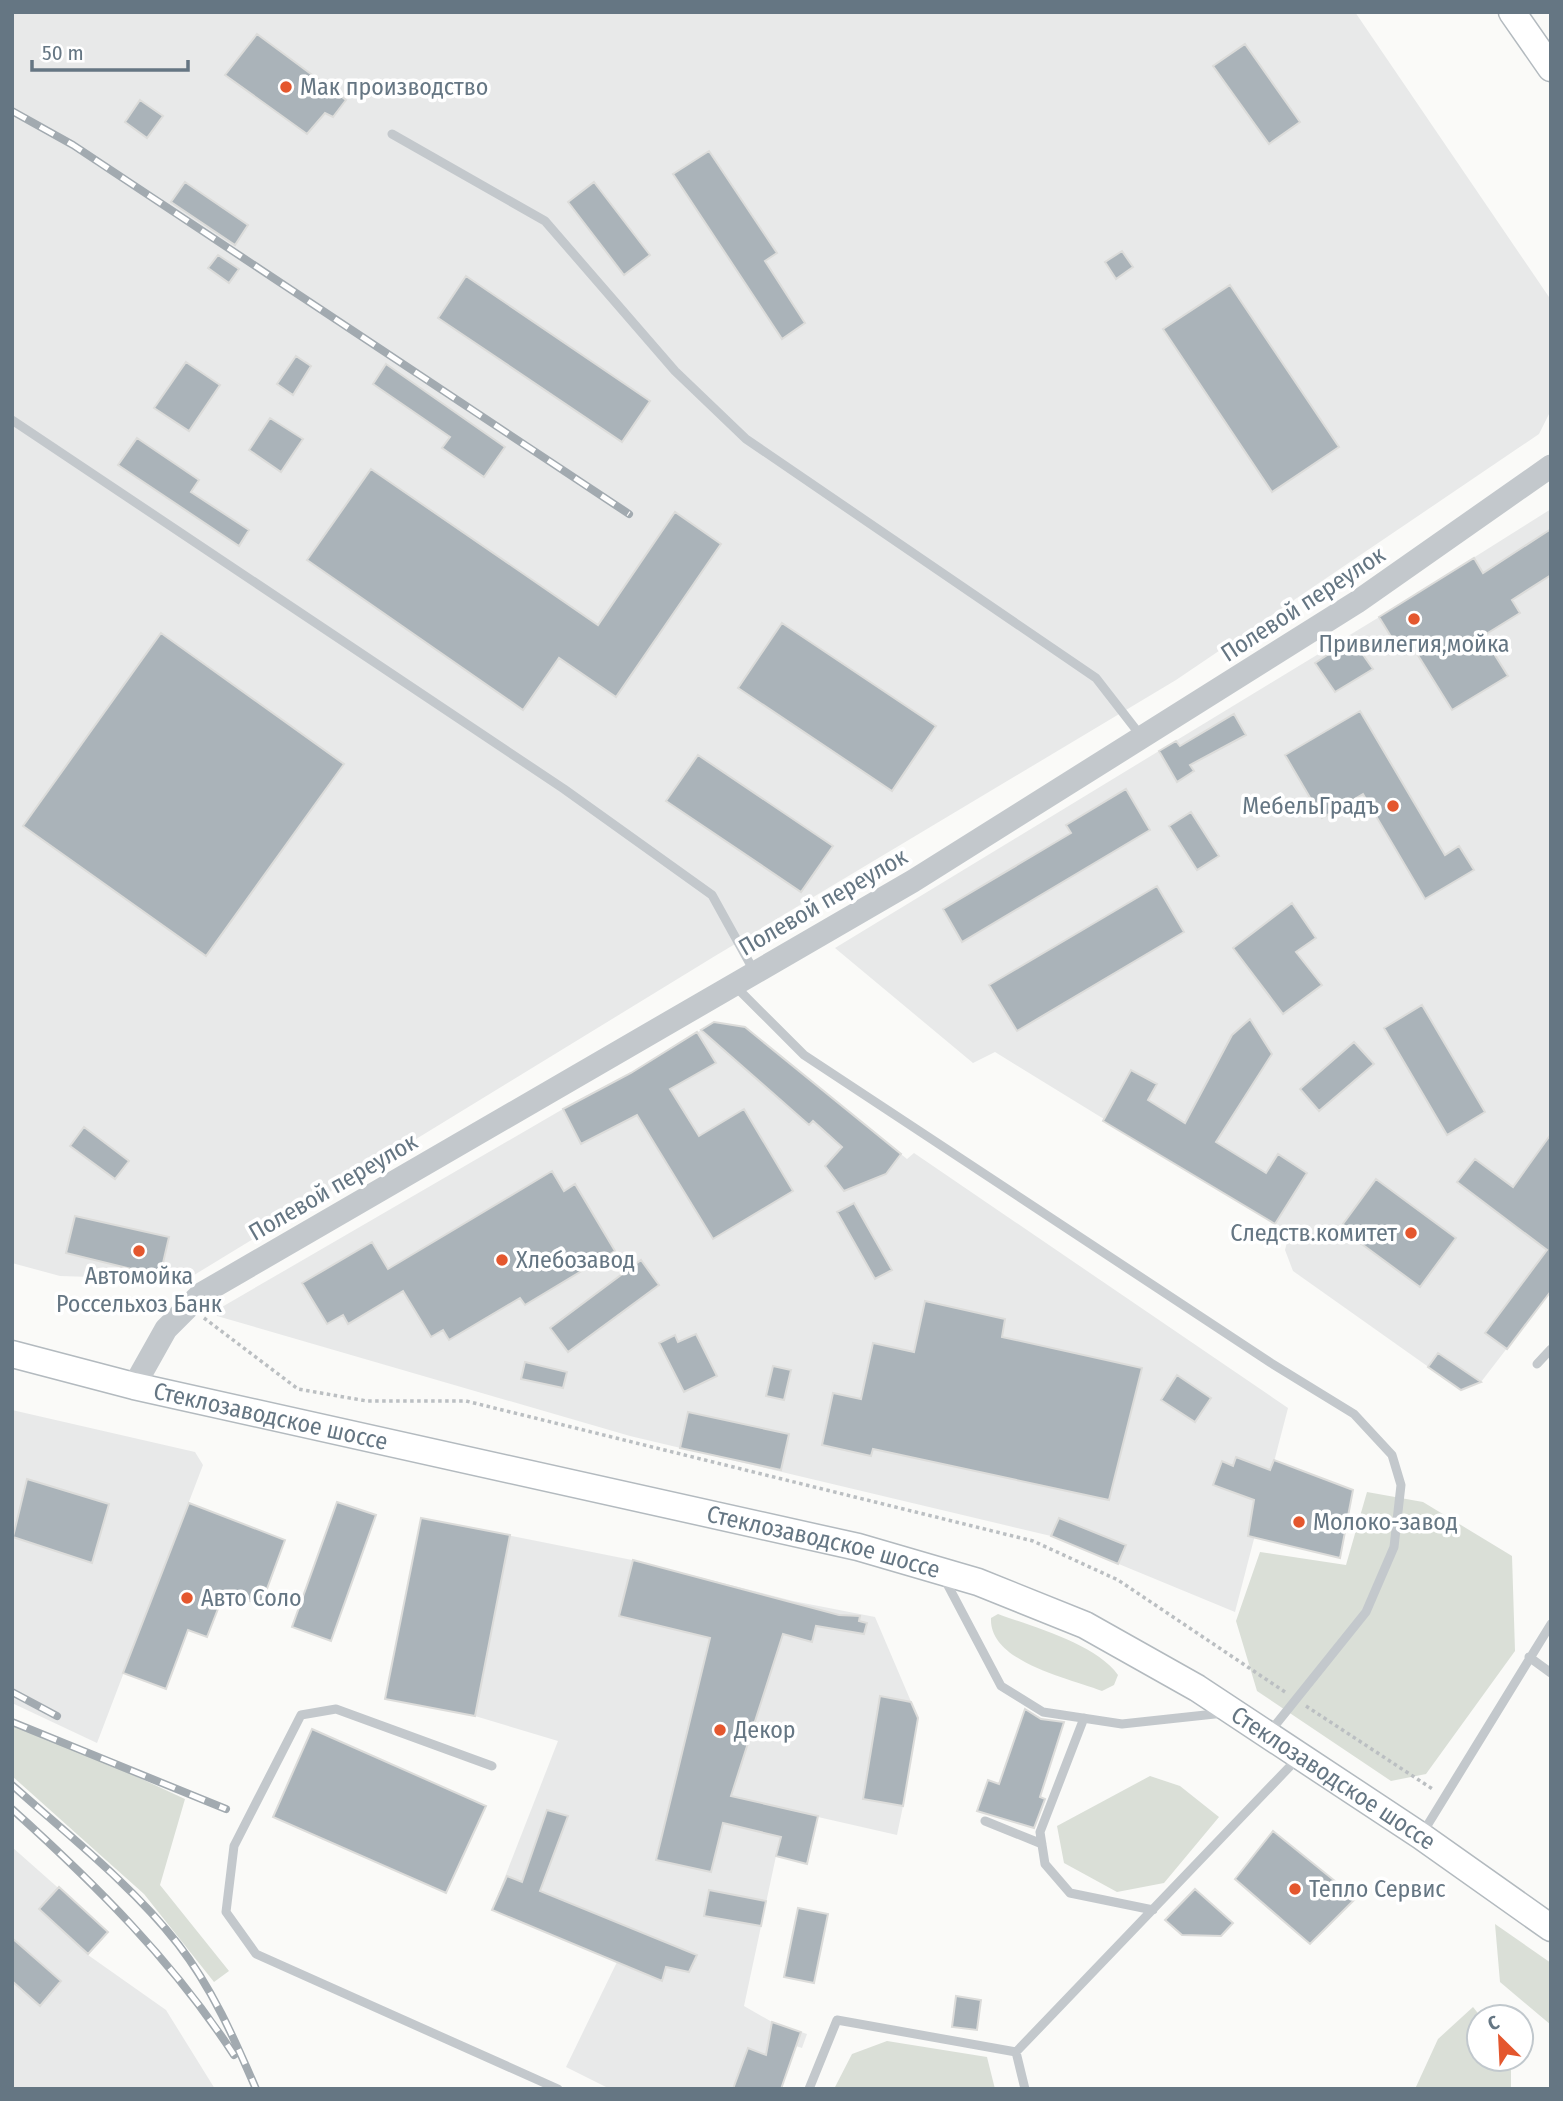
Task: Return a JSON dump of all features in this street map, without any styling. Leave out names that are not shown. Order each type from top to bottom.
[{"type":"main road","points":[[1512,12],[1551,68]]},
{"type":"main road","name":"Стеклозаводское шоссе","points":[[12,1354],[134,1386],[845,1544],[938,1568],[1086,1625],[1136,1651],[1300,1755],[1551,1928]]},
{"type":"street","name":"Полевой переулок","points":[[134,1386],[166,1329],[201,1294],[913,881],[1357,602],[1551,466]]},
{"type":"lane","points":[[392,134],[545,221],[675,371],[746,439],[1096,678],[1141,736]]},
{"type":"lane","points":[[12,420],[564,789],[712,895],[755,972]]},
{"type":"lane","points":[[734,985],[804,1055],[1271,1363],[1354,1414],[1391,1455],[1401,1485],[1394,1547],[1366,1612],[1268,1734]]},
{"type":"lane","points":[[1537,1364],[1551,1349]]},
{"type":"lane","points":[[938,1568],[1001,1686],[1043,1712],[1122,1724],[1235,1712]]},
{"type":"lane","points":[[1421,1836],[1551,1624]]},
{"type":"lane","points":[[1529,1657],[1551,1673]]},
{"type":"lane","points":[[492,1766],[337,1709],[301,1715],[234,1846],[226,1912],[256,1954],[558,2089]]},
{"type":"lane","points":[[1084,1718],[1040,1832],[1045,1864],[1070,1892],[1153,1910]]},
{"type":"lane","points":[[1016,2052],[1300,1755]]},
{"type":"lane","points":[[985,1821],[1042,1844]]},
{"type":"lane","points":[[809,2089],[837,2020],[1016,2052]]},
{"type":"lane","points":[[1016,2052],[1025,2089]]},
{"type":"path","points":[[189,1307],[298,1389],[366,1401],[466,1401],[1033,1541],[1118,1580],[1445,1797]]},
{"type":"shaded area","points":[[12,12],[1355,12],[1551,300],[1551,410],[1539,434],[1176,680],[715,956],[186,1280],[60,1276],[12,1263]]},
{"type":"shaded area","points":[[1551,509],[1551,1291],[1481,1382],[1461,1390],[1293,1271],[1285,1250],[1289,1234],[1275,1224],[995,1052],[973,1063],[835,948],[1381,616]]},
{"type":"shaded area","points":[[714,1022],[745,1027],[907,1159],[914,1153],[1288,1408],[1235,1612],[1051,1536],[630,1436],[217,1316],[215,1311],[563,1109],[631,1073]]},
{"type":"shaded area","points":[[12,1410],[195,1452],[203,1465],[97,1743],[12,1703]]},
{"type":"shaded area","points":[[1367,1492],[1423,1502],[1512,1556],[1515,1651],[1426,1774],[1391,1781],[1257,1691],[1236,1621],[1260,1552],[1346,1565]]},
{"type":"shaded area","points":[[421,1518],[632,1560],[793,1601],[875,1617],[918,1718],[903,1806],[897,1835],[818,1817],[807,1864],[776,1856],[744,2006],[772,2022],[807,2034],[802,2048],[787,2043],[781,2059],[790,2063],[781,2089],[610,2089],[566,2067],[617,1962],[492,1910],[558,1741],[475,1716],[385,1699]]},
{"type":"shaded area","points":[[998,1614],[1063,1638],[1095,1654],[1118,1675],[1114,1685],[1102,1691],[1051,1674],[1016,1657],[1003,1646],[994,1633],[991,1618]]},
{"type":"shaded area","points":[[12,1719],[185,1799],[160,1885],[229,1971],[214,1982],[144,1894],[12,1776]]},
{"type":"shaded area","points":[[1150,1776],[1180,1786],[1219,1817],[1164,1883],[1117,1892],[1064,1863],[1057,1826]]},
{"type":"shaded area","points":[[12,1847],[108,1932],[88,1955],[166,2010],[215,2089],[12,2089]]},
{"type":"shaded area","points":[[1495,1924],[1551,1963],[1551,2025],[1535,2012],[1535,2003],[1525,2003],[1500,1982]]},
{"type":"shaded area","points":[[1465,2014],[1465,2073],[1511,2073],[1511,2089],[1415,2089],[1438,2039]]},
{"type":"shaded area","points":[[887,2041],[987,2057],[995,2089],[834,2089],[852,2054]]},
{"type":"building","name":"Мак производство","points":[[257,34],[346,100],[333,117],[325,113],[307,134],[225,75]]},
{"type":"building","points":[[1245,44],[1300,122],[1269,144],[1213,66]]},
{"type":"building","points":[[140,100],[163,116],[147,138],[125,122]]},
{"type":"building","points":[[709,151],[777,253],[765,261],[805,323],[782,339],[673,174]]},
{"type":"building","points":[[185,182],[248,225],[235,245],[171,202]]},
{"type":"building","points":[[594,182],[650,255],[624,275],[568,202]]},
{"type":"building","points":[[1122,251],[1133,267],[1116,279],[1105,262]]},
{"type":"building","points":[[218,255],[239,269],[229,283],[208,268]]},
{"type":"building","points":[[466,276],[650,401],[622,442],[438,318]]},
{"type":"building","points":[[1230,285],[1339,447],[1272,492],[1163,329]]},
{"type":"building","points":[[296,356],[311,366],[293,395],[277,384]]},
{"type":"building","points":[[186,362],[220,385],[189,431],[154,408]]},
{"type":"building","points":[[386,364],[505,447],[484,477],[442,448],[450,437],[373,384]]},
{"type":"building","points":[[270,418],[303,439],[281,472],[249,450]]},
{"type":"building","points":[[137,438],[199,480],[191,492],[249,530],[239,546],[118,465]]},
{"type":"building","points":[[371,469],[598,625],[675,512],[721,544],[616,697],[559,658],[523,710],[307,560]]},
{"type":"building","points":[[1551,529],[1551,575],[1512,600],[1520,613],[1483,636],[1508,676],[1452,710],[1409,641],[1398,648],[1379,617],[1474,558],[1483,573]]},
{"type":"building","points":[[782,623],[936,726],[892,791],[738,688]]},
{"type":"building","points":[[161,633],[344,764],[206,956],[23,826]]},
{"type":"building","points":[[1352,639],[1373,669],[1335,692],[1315,663]]},
{"type":"building","name":"МебельГрадъ","points":[[1360,711],[1445,855],[1459,846],[1474,870],[1425,899],[1363,794],[1322,818],[1285,755]]},
{"type":"building","points":[[1234,714],[1246,735],[1190,765],[1194,771],[1177,782],[1159,751],[1176,741],[1180,746]]},
{"type":"building","points":[[698,755],[833,846],[801,892],[666,801]]},
{"type":"building","points":[[1126,789],[1150,830],[962,942],[943,909],[1071,833],[1066,825]]},
{"type":"building","points":[[1191,812],[1219,856],[1197,870],[1169,826]]},
{"type":"building","points":[[1157,886],[1184,932],[1017,1031],[989,985]]},
{"type":"building","points":[[1292,903],[1316,938],[1296,952],[1322,985],[1283,1014],[1233,948]]},
{"type":"building","points":[[1422,1005],[1485,1112],[1447,1135],[1384,1028]]},
{"type":"building","points":[[1250,1019],[1272,1054],[1216,1142],[1266,1173],[1278,1154],[1307,1173],[1275,1224],[1103,1121],[1131,1070],[1157,1084],[1148,1100],[1185,1123],[1232,1035]]},
{"type":"building","points":[[714,1022],[745,1027],[901,1154],[886,1174],[844,1191],[825,1166],[842,1147],[813,1121],[809,1125],[701,1030]]},
{"type":"building","points":[[697,1032],[716,1063],[670,1089],[699,1136],[744,1109],[793,1191],[713,1239],[637,1115],[581,1144],[563,1109],[631,1073]]},
{"type":"building","points":[[1354,1042],[1374,1064],[1319,1111],[1300,1089]]},
{"type":"building","points":[[84,1127],[129,1161],[115,1179],[70,1146]]},
{"type":"building","points":[[1551,1134],[1551,1291],[1507,1349],[1485,1333],[1547,1250],[1457,1182],[1475,1159],[1513,1187]]},
{"type":"building","name":"Хлебозавод","points":[[552,1171],[564,1191],[575,1184],[615,1251],[525,1305],[520,1298],[449,1340],[443,1330],[431,1337],[403,1291],[348,1324],[343,1315],[327,1324],[302,1283],[372,1242],[388,1269]]},
{"type":"building","points":[[1376,1179],[1456,1238],[1420,1287],[1340,1228]]},
{"type":"building","points":[[854,1203],[892,1270],[875,1279],[837,1212]]},
{"type":"building","points":[[75,1216],[169,1237],[160,1276],[66,1253]]},
{"type":"building","points":[[641,1260],[659,1285],[568,1352],[550,1328]]},
{"type":"building","points":[[925,1301],[1005,1319],[1002,1337],[1142,1368],[1109,1500],[873,1449],[871,1456],[822,1445],[833,1393],[861,1399],[873,1343],[914,1352]]},
{"type":"building","points":[[696,1334],[717,1376],[684,1392],[659,1343],[675,1335],[678,1342]]},
{"type":"building","points":[[1438,1353],[1481,1382],[1461,1390],[1428,1367]]},
{"type":"building","points":[[525,1362],[567,1372],[563,1388],[521,1379]]},
{"type":"building","points":[[773,1366],[791,1370],[784,1400],[766,1396]]},
{"type":"building","points":[[1177,1375],[1211,1398],[1195,1422],[1161,1400]]},
{"type":"building","points":[[688,1412],[789,1434],[781,1470],[680,1448]]},
{"type":"building","name":"Молоко-завод","points":[[1236,1457],[1270,1470],[1274,1460],[1353,1490],[1340,1558],[1248,1536],[1254,1500],[1213,1485],[1222,1461],[1233,1466]]},
{"type":"building","points":[[27,1479],[109,1504],[92,1563],[13,1537]]},
{"type":"building","points":[[337,1502],[376,1515],[331,1641],[292,1627]]},
{"type":"building","name":"Авто Соло","points":[[189,1503],[285,1540],[261,1605],[225,1591],[207,1637],[188,1630],[166,1689],[123,1673]]},
{"type":"building","points":[[421,1518],[510,1535],[475,1716],[385,1699]]},
{"type":"building","points":[[1059,1518],[1126,1545],[1118,1564],[1051,1536]]},
{"type":"building","name":"Декор","points":[[633,1560],[839,1615],[860,1616],[859,1621],[867,1623],[864,1634],[816,1626],[812,1642],[783,1634],[731,1796],[818,1816],[807,1864],[776,1856],[781,1837],[723,1823],[711,1872],[656,1860],[710,1638],[619,1616]]},
{"type":"building","points":[[880,1696],[911,1702],[918,1718],[903,1806],[863,1799]]},
{"type":"building","points":[[1025,1709],[1041,1719],[1064,1722],[1040,1797],[1045,1799],[1034,1828],[977,1811],[988,1780],[999,1784]]},
{"type":"building","points":[[312,1729],[486,1806],[446,1893],[273,1817]]},
{"type":"building","points":[[547,1810],[568,1816],[540,1891],[697,1955],[689,1972],[666,1967],[662,1981],[492,1910],[507,1876],[522,1882]]},
{"type":"building","name":"Тепло Сервис","points":[[1273,1831],[1356,1898],[1310,1944],[1235,1879]]},
{"type":"building","points":[[59,1887],[108,1932],[88,1954],[39,1909]]},
{"type":"building","points":[[1195,1889],[1233,1923],[1221,1936],[1182,1935],[1165,1920]]},
{"type":"building","points":[[709,1890],[766,1901],[761,1926],[704,1916]]},
{"type":"building","points":[[798,1908],[828,1914],[814,1983],[784,1977]]},
{"type":"building","points":[[12,1938],[61,1981],[40,2006],[12,1981]]},
{"type":"building","points":[[956,1996],[981,2000],[977,2030],[952,2027]]},
{"type":"building","points":[[772,2022],[801,2032],[781,2089],[733,2089],[748,2048],[766,2055]]},
{"type":"railway","points":[[12,111],[73,145],[629,514]]},
{"type":"railway","points":[[12,1692],[57,1716]]},
{"type":"railway","points":[[12,1722],[226,1809]]},
{"type":"railway","points":[[12,1785],[141,1901],[178,1944],[212,1996],[256,2089]]},
{"type":"railway","points":[[12,1809],[103,1895],[159,1956],[234,2055]]},
{"type":"place","name":"Мак производство","points":[[286,87]]},
{"type":"place","name":"Привилегия,мойка","points":[[1414,619]]},
{"type":"place","name":"МебельГрадъ","points":[[1393,806]]},
{"type":"place","name":"Следств.комитет","points":[[1411,1233]]},
{"type":"place","name":"Автомойка Россельхоз Банк","points":[[139,1251]]},
{"type":"place","name":"Хлебозавод","points":[[502,1260]]},
{"type":"place","name":"Молоко-завод","points":[[1299,1522]]},
{"type":"place","name":"Авто Соло","points":[[187,1598]]},
{"type":"place","name":"Декор","points":[[720,1730]]},
{"type":"place","name":"Тепло Сервис","points":[[1295,1889]]}]
